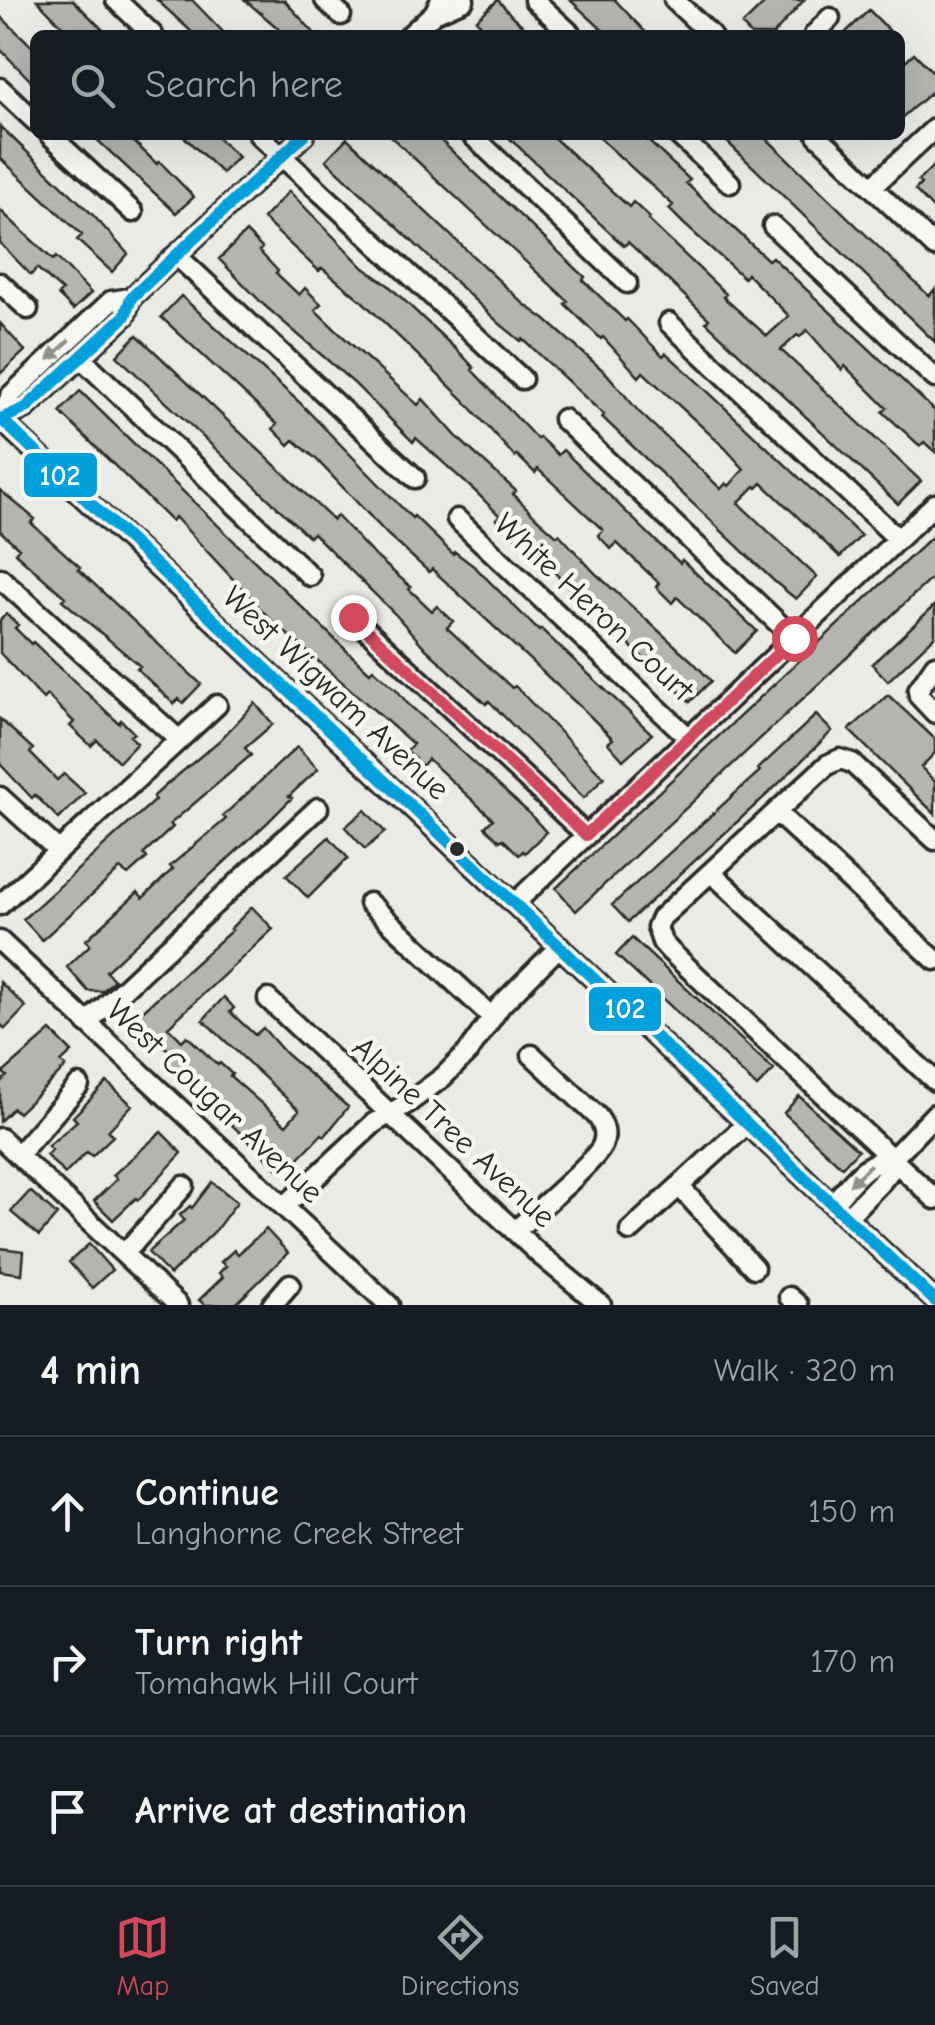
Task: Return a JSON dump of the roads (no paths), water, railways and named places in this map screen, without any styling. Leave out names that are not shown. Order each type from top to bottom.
[{"type":"street","points":[[116,0],[148,30]]},
{"type":"street","points":[[325,0],[341,15]]},
{"type":"street","points":[[415,30],[437,6],[464,0]]},
{"type":"street","points":[[534,0],[567,30]]},
{"type":"street","points":[[674,0],[707,30]]},
{"type":"street","points":[[819,30],[830,18]]},
{"type":"street","points":[[0,88],[30,115]]},
{"type":"street","points":[[872,187],[935,128]]},
{"type":"street","points":[[55,140],[133,212]]},
{"type":"street","points":[[264,140],[522,380]]},
{"type":"street","points":[[0,419],[26,408],[124,316],[131,298],[299,140]]},
{"type":"street","points":[[477,140],[628,283]]},
{"type":"street","points":[[683,140],[730,184]]},
{"type":"street","points":[[822,140],[935,247]]},
{"type":"street","points":[[774,226],[935,378]]},
{"type":"street","points":[[176,255],[415,478]]},
{"type":"street","points":[[0,282],[28,309]]},
{"type":"street","points":[[0,419],[11,395],[111,301],[131,298]]},
{"type":"street","points":[[669,323],[898,539]]},
{"type":"street","points":[[80,357],[310,576]]},
{"type":"street","name":"West Wigwam Avenue","points":[[0,419],[934,1300]]},
{"type":"street","points":[[563,419],[794,638]]},
{"type":"street","points":[[514,903],[935,504]]},
{"type":"street","name":"White Heron Court","points":[[458,519],[689,738]]},
{"type":"street","points":[[0,578],[178,740]]},
{"type":"street","points":[[353,617],[586,835]]},
{"type":"street","points":[[935,665],[918,690],[935,713]]},
{"type":"street","points":[[0,905],[217,705]]},
{"type":"street","points":[[935,840],[852,763],[840,759],[828,765],[776,812],[657,926],[670,951],[935,1199]]},
{"type":"street","points":[[0,798],[58,850]]},
{"type":"street","points":[[87,1023],[318,808]]},
{"type":"street","points":[[776,812],[935,960]]},
{"type":"street","points":[[712,872],[935,1081]]},
{"type":"street","points":[[369,903],[492,1018]]},
{"type":"street","name":"West Cougar Avenue","points":[[0,941],[389,1305]]},
{"type":"street","points":[[285,1206],[374,1123],[442,1077],[560,946]]},
{"type":"street","name":"Alpine Tree Avenue","points":[[268,999],[601,1305]]},
{"type":"street","points":[[515,1230],[594,1156],[604,1138],[597,1116],[532,1056]]},
{"type":"street","points":[[18,1155],[79,1084]]},
{"type":"street","points":[[847,1217],[890,1171],[892,1159],[935,1114]]},
{"type":"street","points":[[630,1231],[748,1124]]},
{"type":"street","points":[[0,1138],[178,1305]]},
{"type":"street","points":[[833,1203],[867,1167],[878,1159],[892,1159]]},
{"type":"street","points":[[124,1254],[184,1186]]},
{"type":"street","points":[[680,1186],[754,1268]]},
{"type":"street","points":[[272,1305],[290,1284]]},
{"type":"street","points":[[928,1305],[934,1300]]}]
